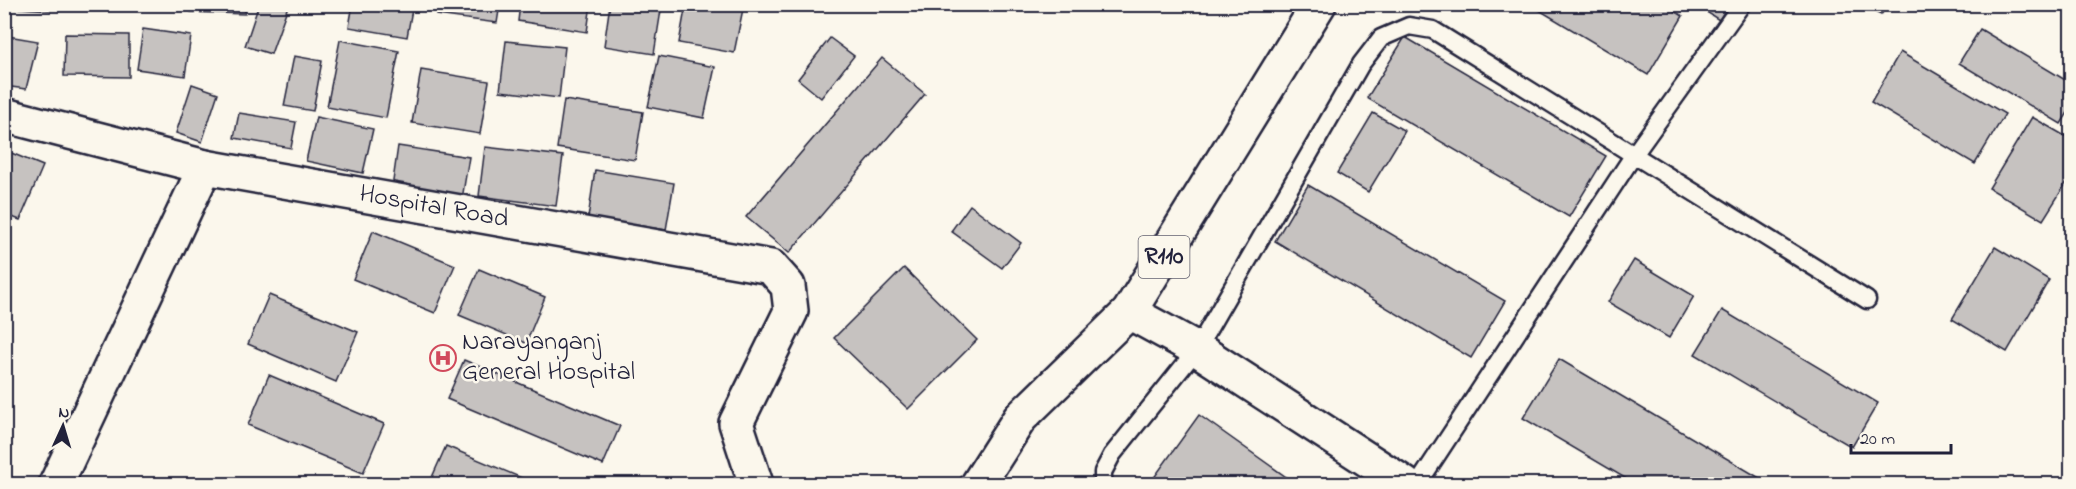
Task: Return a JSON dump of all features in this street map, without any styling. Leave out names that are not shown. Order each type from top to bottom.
[{"type":"street","name":"R110","points":[[978,484],[1020,418],[1129,312],[1319,4]]},
{"type":"street","name":"Hospital Road","points":[[4,115],[206,166],[771,267],[788,286],[791,311],[736,423],[756,484]]},
{"type":"street","points":[[56,484],[206,166]]},
{"type":"street","points":[[1129,312],[1197,349],[1405,484]]},
{"type":"lane","points":[[1418,484],[1633,156],[1742,4]]},
{"type":"lane","points":[[1103,484],[1103,472],[1112,455],[1197,349],[1360,64],[1381,38],[1409,26],[1433,30],[1868,300]]},
{"type":"building","points":[[4,4],[51,4],[50,10],[4,7]]},
{"type":"building","points":[[191,4],[245,4],[245,14],[191,12]]},
{"type":"building","points":[[259,4],[288,6],[271,54],[245,46]]},
{"type":"building","points":[[353,4],[413,4],[407,37],[349,27]]},
{"type":"building","points":[[438,4],[500,4],[497,23],[437,15]]},
{"type":"building","points":[[520,4],[591,4],[587,32],[518,21]]},
{"type":"building","points":[[610,4],[662,4],[654,54],[604,46]]},
{"type":"building","points":[[686,4],[744,4],[734,53],[679,43]]},
{"type":"building","points":[[1529,4],[1663,4],[1683,16],[1648,75]]},
{"type":"building","points":[[1694,4],[1729,4],[1719,20]]},
{"type":"building","points":[[1858,4],[1888,4],[1881,15]]},
{"type":"building","points":[[143,29],[191,36],[185,76],[137,69]]},
{"type":"building","points":[[1980,29],[2072,84],[2072,106],[2061,124],[1959,63]]},
{"type":"building","points":[[65,34],[129,35],[129,77],[64,76]]},
{"type":"building","points":[[8,36],[38,41],[26,89],[4,86],[4,49]]},
{"type":"building","points":[[1405,37],[1606,156],[1569,217],[1367,98]]},
{"type":"building","points":[[830,38],[854,56],[821,98],[798,79]]},
{"type":"building","points":[[340,40],[399,51],[386,118],[327,107]]},
{"type":"building","points":[[506,41],[565,47],[559,98],[500,91]]},
{"type":"building","points":[[1900,52],[2005,114],[1975,164],[1871,102]]},
{"type":"building","points":[[294,56],[322,61],[313,111],[284,106]]},
{"type":"building","points":[[659,56],[715,67],[704,118],[648,107]]},
{"type":"building","points":[[882,58],[925,94],[789,253],[746,217]]},
{"type":"building","points":[[421,70],[489,81],[480,134],[412,123]]},
{"type":"building","points":[[192,84],[218,93],[202,142],[176,133]]},
{"type":"building","points":[[564,100],[643,112],[635,160],[557,148]]},
{"type":"building","points":[[239,113],[296,122],[291,148],[234,138]]},
{"type":"building","points":[[1373,113],[1405,131],[1368,192],[1337,173]]},
{"type":"building","points":[[316,117],[373,129],[363,173],[306,161]]},
{"type":"building","points":[[2032,117],[2072,140],[2072,174],[2043,220],[1989,188]]},
{"type":"building","points":[[398,146],[469,157],[462,199],[392,188]]},
{"type":"building","points":[[485,147],[563,156],[556,206],[479,196]]},
{"type":"building","points":[[4,150],[43,166],[20,220],[4,214]]},
{"type":"building","points":[[595,170],[674,183],[666,230],[588,218]]},
{"type":"building","points":[[1308,185],[1505,301],[1471,358],[1275,241]]},
{"type":"building","points":[[970,205],[1021,243],[1002,268],[951,231]]},
{"type":"building","points":[[373,231],[455,265],[435,313],[353,279]]},
{"type":"building","points":[[1995,247],[2049,280],[2007,352],[1952,319]]},
{"type":"building","points":[[1634,260],[1694,296],[1669,338],[1608,302]]},
{"type":"building","points":[[904,268],[977,340],[908,409],[834,338]]},
{"type":"building","points":[[479,269],[545,297],[526,343],[459,315]]},
{"type":"building","points":[[269,295],[358,332],[336,382],[248,344]]},
{"type":"building","points":[[1722,310],[1878,403],[1852,447],[1695,354]]},
{"type":"building","points":[[1559,359],[1763,480],[1760,484],[1635,484],[1523,418]]},
{"type":"building","points":[[464,360],[620,426],[603,465],[447,399]]},
{"type":"building","points":[[269,375],[384,424],[363,473],[248,425]]},
{"type":"building","points":[[1199,415],[1296,484],[1161,484],[1153,479]]},
{"type":"building","points":[[446,446],[536,484],[429,484]]},
{"type":"place","name":"Narayanganj General Hospital","points":[[443,358]]}]
